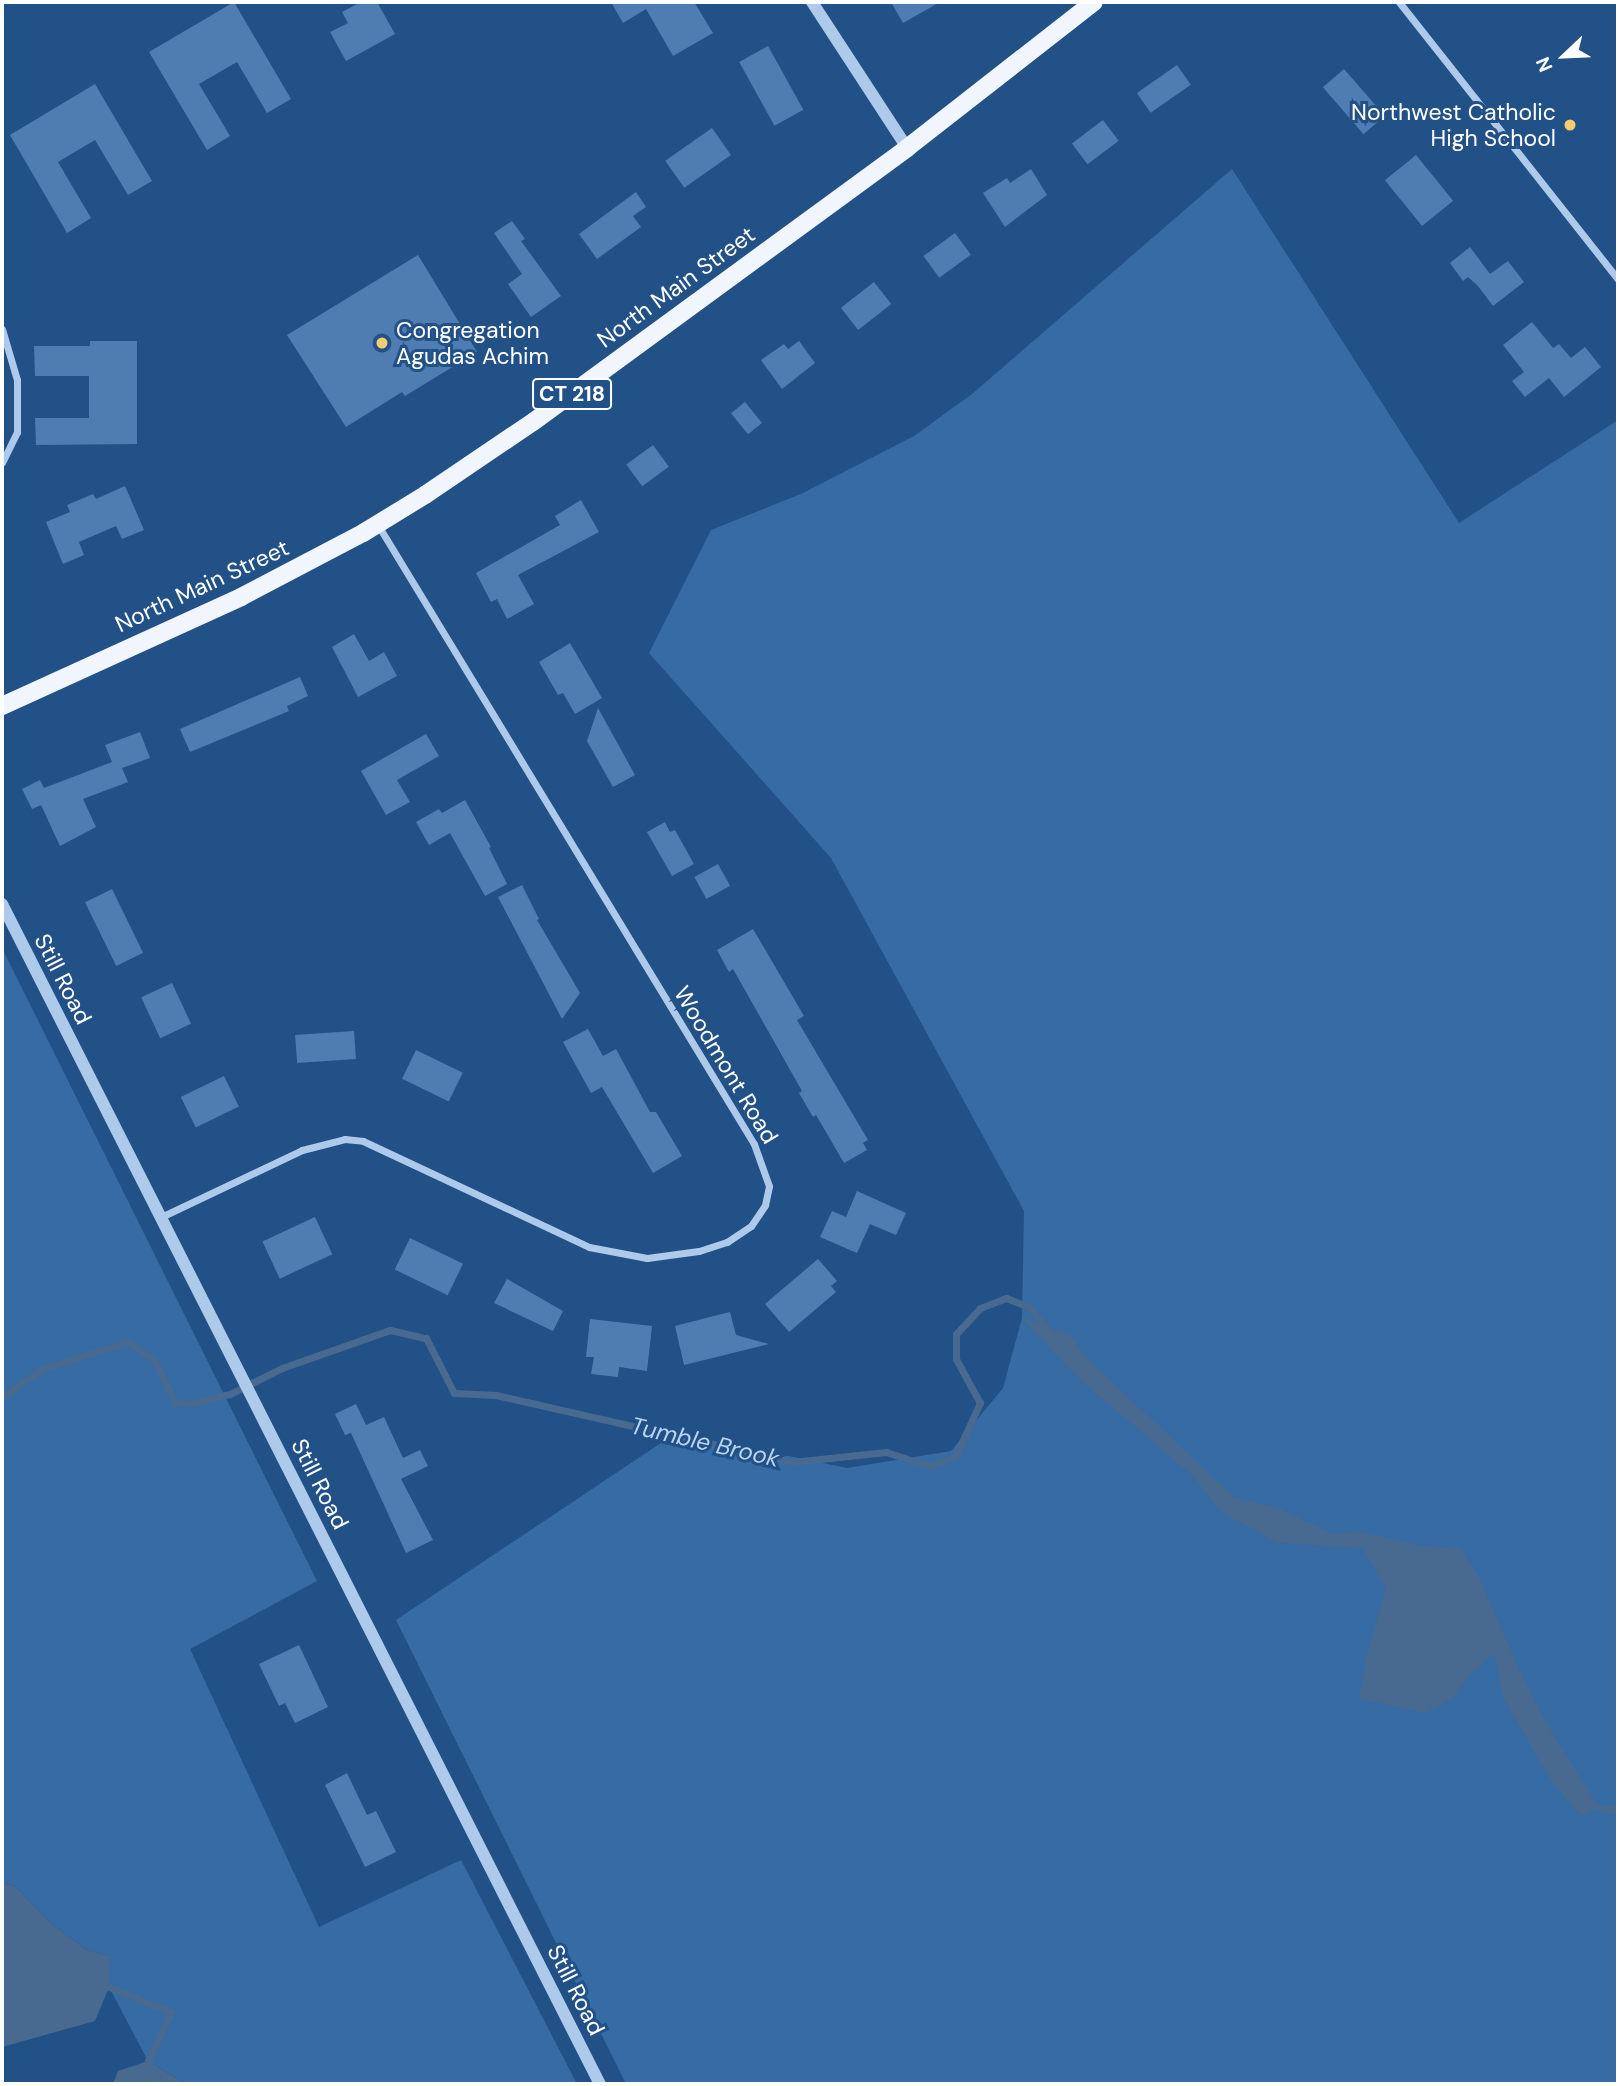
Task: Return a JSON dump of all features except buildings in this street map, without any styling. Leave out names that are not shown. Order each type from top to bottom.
[{"type":"main road","name":"North Main Street","points":[[2,706],[241,597],[378,524],[533,422],[907,148],[1094,2]]},
{"type":"street","points":[[812,2],[907,148]]},
{"type":"street","points":[[1399,2],[1618,279]]},
{"type":"street","points":[[2,329],[17,380],[17,432],[2,463]]},
{"type":"street","name":"Woodmont Road","points":[[161,1217],[302,1150],[345,1139],[363,1142],[589,1247],[648,1258],[699,1251],[727,1242],[751,1226],[765,1205],[769,1186],[754,1144],[378,524]]},
{"type":"street","name":"Still Road","points":[[2,904],[600,2084]]},
{"type":"shaded area","points":[[1232,169],[1459,523],[1618,420],[1618,2084],[626,2084],[396,1620],[676,1433],[847,1468],[951,1451],[1003,1388],[1022,1318],[1024,1211],[831,858],[649,653],[711,530],[803,493],[914,436],[972,394]]},
{"type":"shaded area","points":[[2,948],[317,1581],[190,1649],[319,1927],[461,1860],[577,2084],[186,2084],[148,2061],[109,1987],[109,1956],[87,1950],[52,1924],[15,1886],[2,1883]]},
{"type":"shaded area","points":[[1022,1318],[1070,1335],[1087,1358],[1235,1498],[1278,1508],[1333,1534],[1359,1532],[1422,1546],[1461,1549],[1479,1577],[1522,1676],[1548,1726],[1599,1807],[1581,1815],[1553,1784],[1503,1697],[1494,1653],[1472,1673],[1451,1699],[1426,1713],[1359,1699],[1366,1659],[1386,1588],[1362,1548],[1278,1543],[1220,1511],[1194,1477],[1080,1380]]},
{"type":"shaded area","points":[[2,1883],[15,1886],[52,1924],[87,1950],[110,1956],[109,1987],[95,2021],[2,2047]]},
{"type":"shaded area","points":[[148,2061],[186,2084],[113,2084],[118,2071]]},
{"type":"waterway","name":"Tumble Brook","points":[[2,1397],[42,1369],[128,1342],[155,1361],[175,1403],[193,1403],[230,1394],[282,1368],[390,1330],[426,1338],[454,1393],[496,1395],[792,1462],[886,1452],[930,1466],[955,1457],[980,1403],[956,1359],[956,1334],[980,1308],[1006,1298],[1029,1307],[1050,1332]]},
{"type":"waterway","name":"Tumble Brook","points":[[1592,1804],[1603,1809],[1618,1809]]},
{"type":"waterway","points":[[102,1988],[109,1987],[171,2012],[148,2061],[160,2084]]},
{"type":"place","name":"Northwest Catholic High School","points":[[1570,125]]},
{"type":"place","name":"Congregation Agudas Achim","points":[[382,343]]}]
